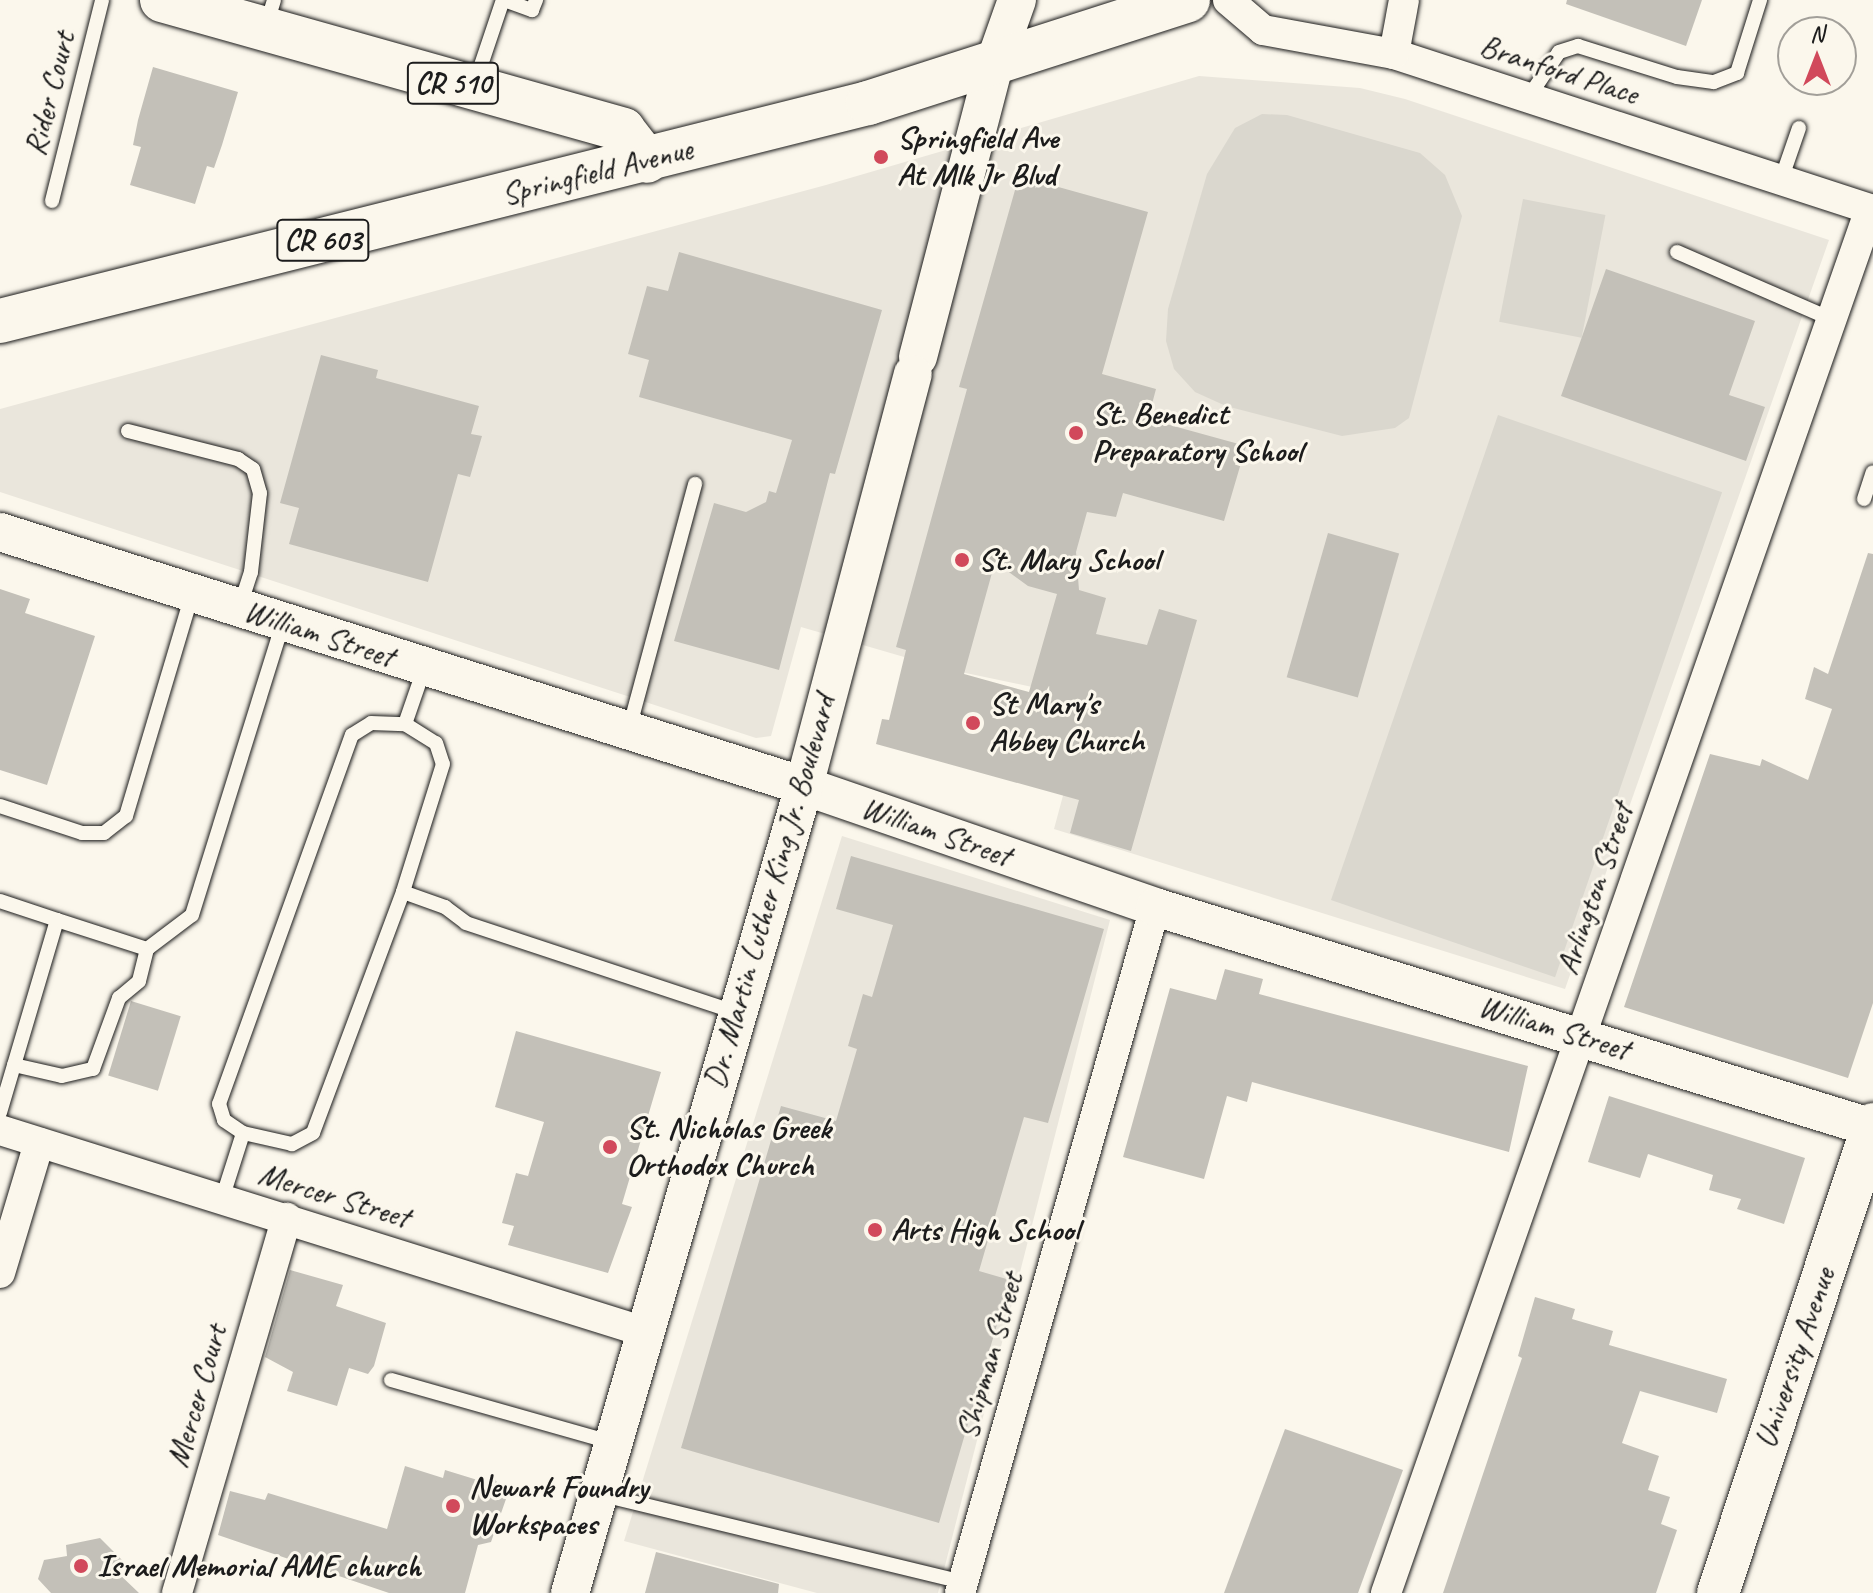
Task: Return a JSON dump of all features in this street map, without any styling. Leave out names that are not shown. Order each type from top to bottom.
[{"type":"main road","name":"Springfield Avenue","points":[[0,321],[647,161],[868,103],[1188,0]]},
{"type":"main road","name":"CR 510","points":[[173,1],[257,14],[473,88],[623,130],[647,161]]},
{"type":"main road","name":"University Avenue","points":[[1718,1593],[1873,1126]]},
{"type":"street","name":"Dr. Martin Luther King Jr. Boulevard","points":[[570,1593],[735,1012],[804,786],[995,62],[1017,0]]},
{"type":"street","name":"Branford Place","points":[[1228,0],[1263,30],[1394,54],[1872,209]]},
{"type":"street","points":[[1394,54],[1404,0]]},
{"type":"street","name":"Arlington Street","points":[[1386,1593],[1872,209]]},
{"type":"street","name":"William Street","points":[[0,532],[240,607],[424,669],[804,786],[1155,907],[1583,1035],[1845,1123],[1873,1126]]},
{"type":"street","name":"Shipman Street","points":[[961,1587],[1155,907]]},
{"type":"street","name":"Mercer Street","points":[[0,1130],[645,1332]]},
{"type":"street","points":[[0,1273],[39,1143]]},
{"type":"street","name":"Mercer Court","points":[[177,1593],[287,1218]]},
{"type":"lane","name":"Rider Court","points":[[52,201],[102,0]]},
{"type":"lane","points":[[473,88],[504,0],[532,10],[536,0]]},
{"type":"lane","points":[[1528,98],[1559,52],[1578,46],[1677,77],[1714,82],[1737,73],[1760,0]]},
{"type":"lane","points":[[1781,180],[1799,128]]},
{"type":"lane","points":[[1677,252],[1831,319]]},
{"type":"lane","points":[[128,431],[238,459],[253,469],[260,493],[251,572],[240,607]]},
{"type":"lane","points":[[1864,499],[1873,472]]},
{"type":"lane","points":[[628,733],[695,484]]},
{"type":"lane","points":[[0,806],[82,833],[104,833],[126,816],[193,592]]},
{"type":"lane","points":[[14,1065],[62,1076],[93,1069],[119,998],[139,981],[147,949],[192,915],[283,622]]},
{"type":"lane","points":[[405,724],[424,669]]},
{"type":"lane","points":[[371,723],[405,724],[436,743],[443,764],[403,892],[313,1133],[292,1144],[243,1133],[224,1120],[219,1104],[352,735],[371,723]]},
{"type":"lane","points":[[403,892],[445,907],[466,923],[735,1012]]},
{"type":"lane","points":[[0,901],[147,949]]},
{"type":"lane","points":[[0,1113],[57,920]]},
{"type":"lane","points":[[222,1199],[243,1133]]},
{"type":"lane","points":[[391,1380],[613,1443]]},
{"type":"lane","points":[[598,1494],[961,1587]]},
{"type":"shaded area","name":"St. Mary School","points":[[1199,76],[1360,88],[1405,99],[1829,240],[1565,989],[1054,829],[1089,699],[942,668],[801,627],[771,736],[756,738],[0,492],[0,409],[826,185]]},
{"type":"shaded area","points":[[1262,114],[1287,115],[1420,153],[1445,175],[1462,216],[1409,418],[1395,428],[1342,436],[1226,406],[1195,392],[1174,369],[1166,341],[1168,309],[1207,174],[1235,128]]},
{"type":"shaded area","points":[[1523,199],[1605,215],[1582,338],[1499,322]]},
{"type":"shaded area","points":[[1498,415],[1722,492],[1555,977],[1331,900]]},
{"type":"shaded area","name":"Arts High School","points":[[842,836],[1110,920],[938,1593],[817,1593],[624,1541]]},
{"type":"building","points":[[1567,0],[1702,0],[1686,46],[1566,4]]},
{"type":"building","points":[[153,67],[238,92],[214,168],[207,166],[195,204],[130,185],[141,147],[133,145]]},
{"type":"building","points":[[1019,176],[1148,212],[1102,374],[1156,389],[1148,419],[1246,446],[1224,521],[1123,493],[1116,517],[1087,512],[1076,552],[1079,590],[1106,598],[1096,634],[1147,645],[1159,609],[1197,620],[1131,851],[1070,833],[1079,800],[876,744],[882,719],[889,720],[906,650],[896,647],[967,389],[959,387]],"holes":[[[995,562],[1028,586],[1057,594],[1029,692],[964,674]]]},
{"type":"building","points":[[679,252],[882,310],[835,474],[830,473],[779,670],[674,641],[714,503],[746,512],[766,502],[769,491],[776,493],[792,440],[639,397],[649,360],[628,354],[647,286],[668,291]]},
{"type":"building","points":[[1606,269],[1755,321],[1729,395],[1765,407],[1746,461],[1561,396]]},
{"type":"building","points":[[321,355],[378,370],[376,378],[479,406],[471,434],[482,436],[470,477],[458,474],[428,582],[289,544],[299,508],[280,503]]},
{"type":"building","points":[[1328,533],[1399,553],[1358,698],[1287,677]]},
{"type":"building","points":[[1868,553],[1873,554],[1873,1003],[1848,1078],[1624,1007],[1710,754],[1760,766],[1762,759],[1808,780],[1832,709],[1805,699],[1814,667],[1828,674]]},
{"type":"building","points":[[0,589],[30,599],[25,613],[95,636],[47,785],[0,770]]},
{"type":"building","name":"Arts High School","points":[[851,856],[1104,929],[1048,1123],[1024,1117],[979,1271],[1010,1280],[939,1523],[681,1448],[781,1106],[836,1121],[857,1049],[848,1046],[863,994],[872,997],[893,925],[836,909]]},
{"type":"building","points":[[1225,969],[1263,979],[1259,994],[1528,1066],[1509,1152],[1252,1082],[1247,1102],[1227,1096],[1204,1179],[1123,1157],[1170,988],[1216,1000]]},
{"type":"building","points":[[131,1001],[181,1016],[158,1091],[108,1076]]},
{"type":"building","name":"St. Nicholas Greek Orthodox Church","points":[[516,1031],[661,1072],[622,1204],[632,1207],[608,1273],[508,1245],[514,1226],[502,1223],[516,1173],[528,1176],[544,1122],[495,1107]]},
{"type":"building","points":[[1609,1096],[1805,1158],[1784,1224],[1737,1209],[1741,1199],[1709,1190],[1713,1175],[1648,1154],[1640,1178],[1588,1162]]},
{"type":"building","points":[[290,1270],[343,1285],[336,1306],[386,1323],[374,1366],[368,1374],[349,1368],[337,1406],[287,1391],[293,1372],[265,1357]]},
{"type":"building","points":[[1535,1297],[1575,1309],[1572,1319],[1613,1331],[1609,1345],[1727,1379],[1717,1413],[1640,1391],[1622,1443],[1659,1456],[1648,1490],[1670,1497],[1661,1524],[1677,1530],[1656,1593],[1443,1593],[1522,1358],[1518,1356]]},
{"type":"building","points":[[1285,1429],[1403,1470],[1358,1593],[1224,1593]]},
{"type":"building","points":[[405,1466],[443,1478],[445,1470],[484,1482],[494,1477],[506,1499],[491,1542],[478,1545],[465,1593],[389,1593],[218,1535],[230,1491],[265,1500],[268,1493],[387,1529]]},
{"type":"building","name":"Israel Memorial AME church","points":[[100,1538],[124,1562],[116,1571],[139,1593],[51,1593],[38,1579],[44,1560],[67,1556],[66,1545]]},
{"type":"building","points":[[656,1552],[779,1584],[778,1593],[645,1593]]},
{"type":"place","name":"Springfield Ave At Mlk Jr Blvd","points":[[881,157]]},
{"type":"place","name":"St. Benedict Preparatory School","points":[[1076,433]]},
{"type":"place","name":"St. Mary School","points":[[962,560]]},
{"type":"place","name":"St Mary's Abbey Church","points":[[973,723]]},
{"type":"place","name":"St. Nicholas Greek Orthodox Church","points":[[610,1147]]},
{"type":"place","name":"Arts High School","points":[[875,1230]]},
{"type":"place","name":"Newark Foundry Workspaces","points":[[453,1506]]},
{"type":"place","name":"Israel Memorial AME church","points":[[81,1566]]}]
